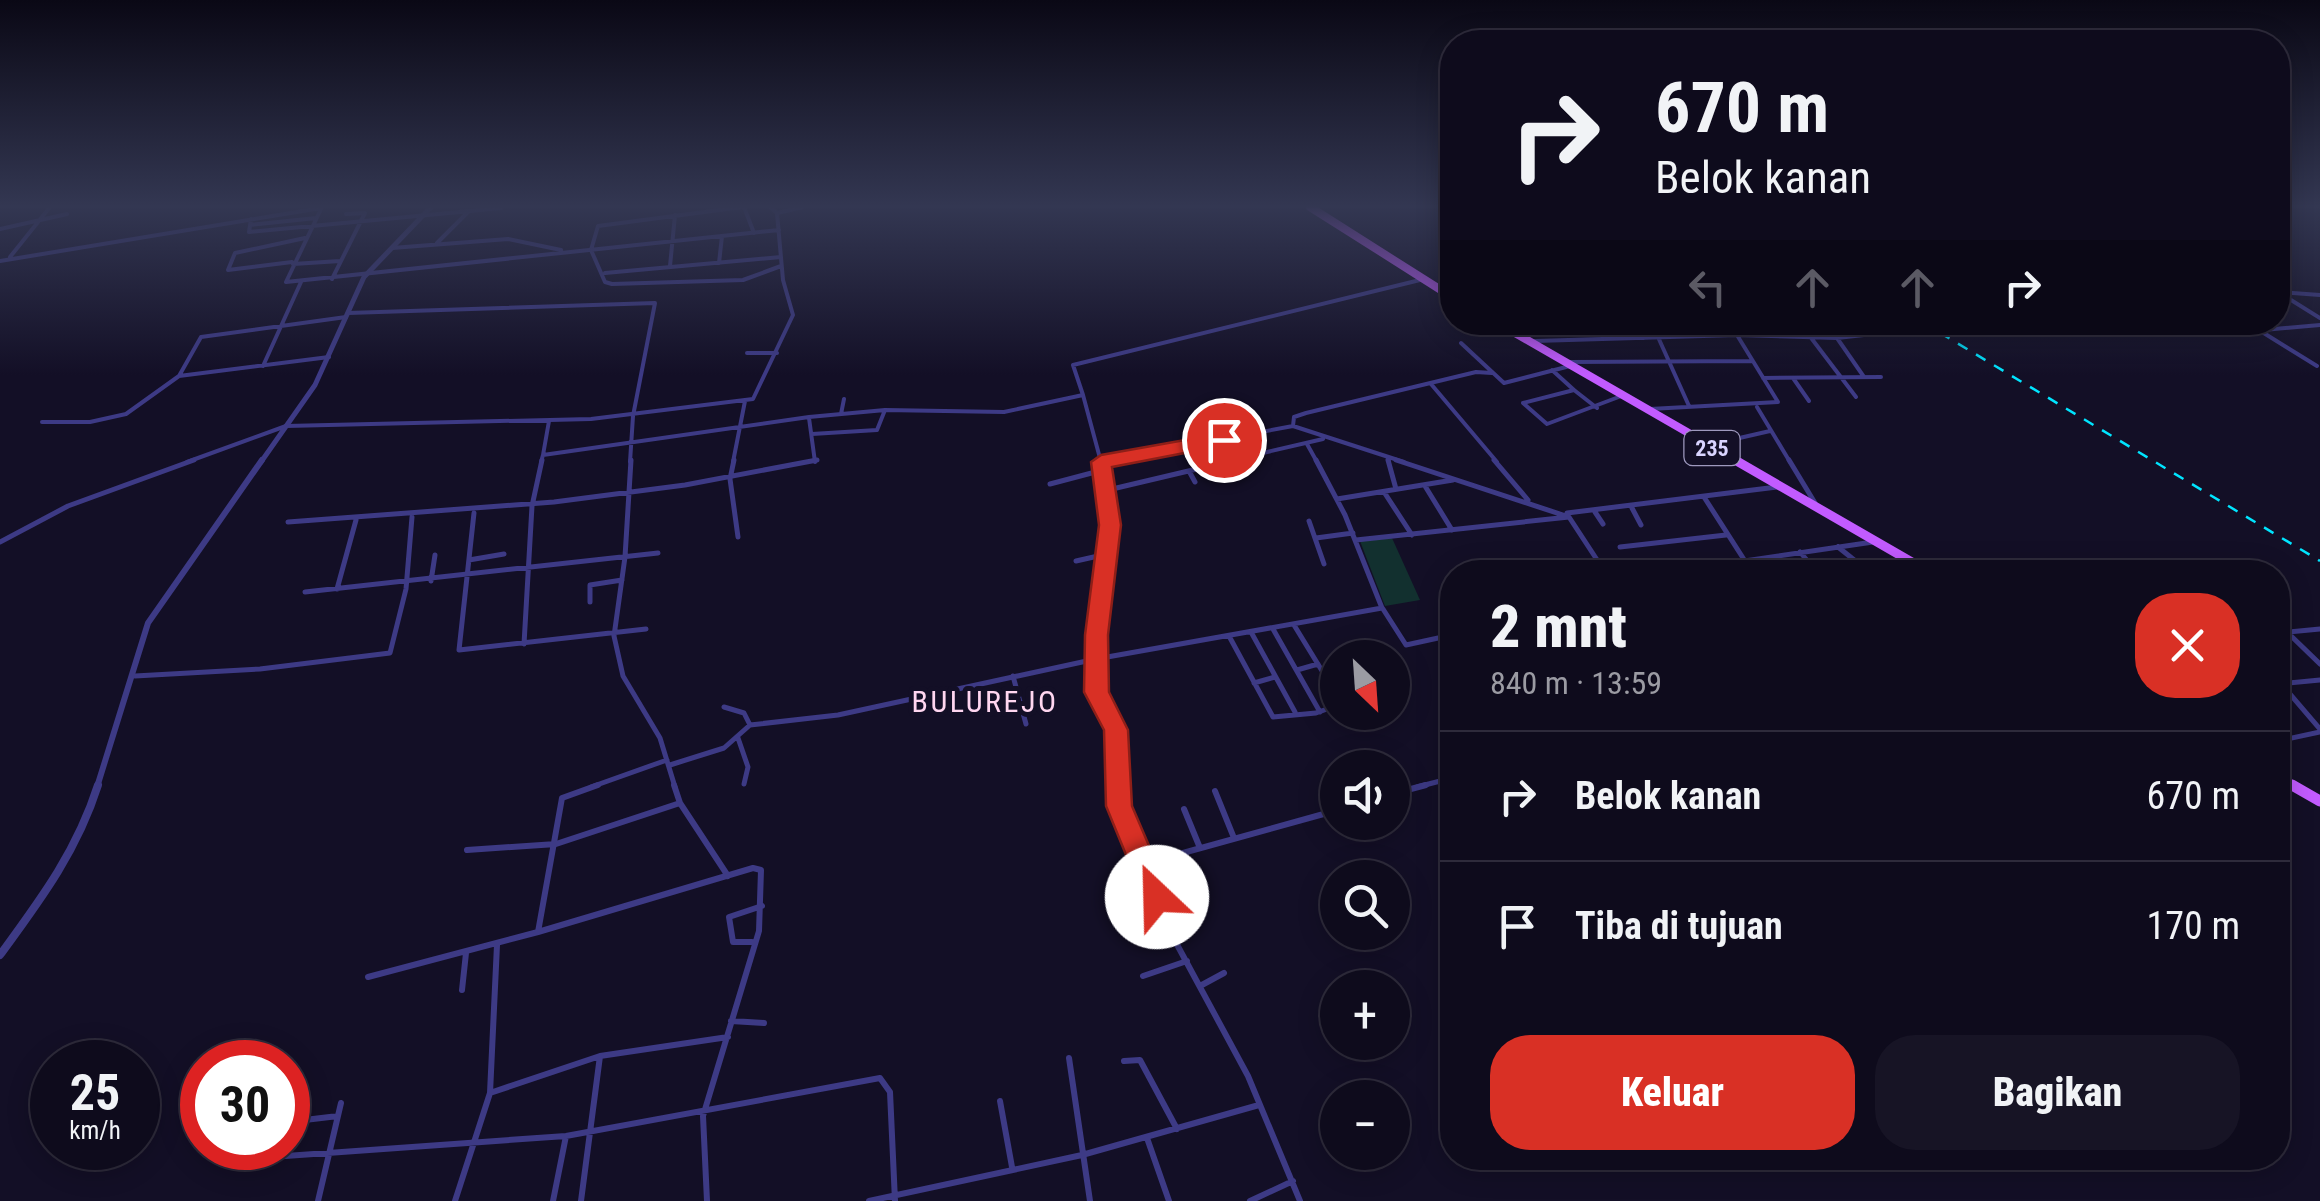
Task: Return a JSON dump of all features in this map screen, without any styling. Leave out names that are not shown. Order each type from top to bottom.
[{"type":"main road","points":[[1400,263],[1440,289]]},
{"type":"main road","name":"235","points":[[1521,335],[1908,560]]},
{"type":"main road","points":[[2290,784],[2320,801]]},
{"type":"street","points":[[231,263],[228,270],[292,263]]},
{"type":"street","points":[[292,263],[285,281],[364,278],[475,263]]},
{"type":"street","points":[[332,279],[339,263]]},
{"type":"street","points":[[0,954],[65,866],[83,833],[135,676],[144,632],[153,614],[286,426],[328,357],[364,278],[378,263]]},
{"type":"street","points":[[0,542],[68,506],[286,426],[633,416],[755,398],[793,315],[781,266],[743,280],[612,284],[605,282],[598,263]]},
{"type":"street","points":[[604,273],[718,263]]},
{"type":"street","points":[[1300,1201],[1226,1028],[1187,962],[1119,806],[1116,730],[1096,692],[1108,490],[1073,365],[1424,280]]},
{"type":"street","points":[[263,366],[301,282]]},
{"type":"street","points":[[2290,293],[2320,295]]},
{"type":"street","points":[[2290,299],[2320,318]]},
{"type":"street","points":[[179,376],[201,337],[347,315],[654,303],[633,416],[625,557],[614,636],[623,676],[655,727],[680,803],[728,876]]},
{"type":"street","points":[[2291,310],[2304,308]]},
{"type":"street","points":[[2290,328],[2320,326]]},
{"type":"street","points":[[1615,335],[1615,339]]},
{"type":"street","points":[[1650,410],[1778,402],[1736,335]]},
{"type":"street","points":[[1809,335],[1856,397]]},
{"type":"street","points":[[1532,341],[1873,335]]},
{"type":"street","points":[[2268,335],[2319,366]]},
{"type":"street","points":[[1658,337],[1689,406]]},
{"type":"street","points":[[1837,338],[1864,378]]},
{"type":"street","points":[[1461,343],[1506,383],[1570,364],[1752,361]]},
{"type":"street","points":[[747,353],[777,352]]},
{"type":"street","points":[[42,422],[68,424],[136,410],[167,381],[179,376],[328,357]]},
{"type":"street","points":[[1552,370],[1597,408]]},
{"type":"street","points":[[1293,426],[1295,416],[1492,373]]},
{"type":"street","points":[[1763,378],[1881,378]]},
{"type":"street","points":[[1793,378],[1809,401]]},
{"type":"street","points":[[1430,384],[1529,501]]},
{"type":"street","points":[[1574,390],[1523,403],[1549,425],[1624,395]]},
{"type":"street","points":[[543,455],[840,414],[885,410],[1004,412],[1083,395]]},
{"type":"street","points":[[738,536],[730,479],[743,427],[745,400]]},
{"type":"street","points":[[840,414],[844,400]]},
{"type":"street","points":[[1756,405],[1816,500],[1813,506]]},
{"type":"street","points":[[811,434],[877,430],[885,410]]},
{"type":"street","points":[[288,522],[412,517],[626,497],[816,462],[809,418]]},
{"type":"street","points":[[524,644],[532,506],[549,421]]},
{"type":"street","points":[[1101,462],[1293,426],[1568,515],[1597,560]]},
{"type":"street","points":[[1284,430],[1290,439]]},
{"type":"street","points":[[1707,446],[1770,431]]},
{"type":"street","points":[[1108,490],[1326,438]]},
{"type":"street","points":[[1307,444],[1355,536],[1382,608],[1406,645],[1440,638]]},
{"type":"street","points":[[1196,446],[1212,466]]},
{"type":"street","points":[[1259,456],[1265,467]]},
{"type":"street","points":[[1388,458],[1396,489]]},
{"type":"street","points":[[1050,484],[1104,470]]},
{"type":"street","points":[[1190,471],[1195,482]]},
{"type":"street","points":[[1337,499],[1458,479]]},
{"type":"street","points":[[1424,485],[1452,530]]},
{"type":"street","points":[[1316,538],[1412,536],[1780,486]]},
{"type":"street","points":[[1384,492],[1412,536]]},
{"type":"street","points":[[1704,497],[1743,559]]},
{"type":"street","points":[[1632,508],[1641,525]]},
{"type":"street","points":[[474,512],[459,650],[646,630]]},
{"type":"street","points":[[1596,512],[1603,524]]},
{"type":"street","points":[[135,676],[385,655],[395,647],[412,517]]},
{"type":"street","points":[[337,589],[356,519]]},
{"type":"street","points":[[1309,521],[1324,564]]},
{"type":"street","points":[[1620,547],[1726,535]]},
{"type":"street","points":[[1739,560],[1876,541]]},
{"type":"street","points":[[1838,547],[1854,560]]},
{"type":"street","points":[[1800,552],[1807,560]]},
{"type":"street","points":[[306,592],[406,584],[658,553]]},
{"type":"street","points":[[469,560],[504,554]]},
{"type":"street","points":[[1076,561],[1107,554]]},
{"type":"street","points":[[431,581],[435,555]]},
{"type":"street","points":[[590,602],[590,585],[622,580]]},
{"type":"street","points":[[538,932],[564,796],[724,748],[750,725],[838,716],[1096,659],[1382,608]]},
{"type":"street","points":[[1294,625],[1320,668]]},
{"type":"street","points":[[1273,628],[1320,712]]},
{"type":"street","points":[[2290,632],[2320,628]]},
{"type":"street","points":[[1250,632],[1295,712]]},
{"type":"street","points":[[2290,635],[2320,664]]},
{"type":"street","points":[[1229,636],[1273,717],[1320,712]]},
{"type":"street","points":[[1296,671],[1318,664]]},
{"type":"street","points":[[1013,676],[1026,724]]},
{"type":"street","points":[[1254,682],[1275,677]]},
{"type":"street","points":[[2290,682],[2320,680]]},
{"type":"street","points":[[2290,696],[2320,730],[2290,738]]},
{"type":"street","points":[[724,707],[744,713],[750,725]]},
{"type":"street","points":[[738,738],[748,766],[744,784]]},
{"type":"street","points":[[1410,790],[1440,782]]},
{"type":"street","points":[[1215,791],[1234,838]]},
{"type":"street","points":[[467,850],[556,844],[680,803]]},
{"type":"street","points":[[1184,809],[1200,848]]},
{"type":"street","points":[[1143,864],[1320,815]]},
{"type":"street","points":[[368,977],[497,945],[753,868],[761,870],[762,906],[754,941],[704,1114],[706,1201]]},
{"type":"street","points":[[754,941],[733,942],[729,916],[762,906]]},
{"type":"street","points":[[455,1201],[490,1093],[497,945]]},
{"type":"street","points":[[462,990],[466,953]]},
{"type":"street","points":[[1143,976],[1187,962]]},
{"type":"street","points":[[1200,986],[1224,973]]},
{"type":"street","points":[[731,1021],[764,1022]]},
{"type":"street","points":[[490,1093],[600,1056],[728,1038]]},
{"type":"street","points":[[582,1201],[600,1056]]},
{"type":"street","points":[[1069,1058],[1090,1201]]},
{"type":"street","points":[[1124,1061],[1140,1060],[1177,1129]]},
{"type":"street","points":[[310,1152],[474,1145],[590,1133],[880,1078],[890,1092],[896,1198]]},
{"type":"street","points":[[1000,1102],[1012,1168]]},
{"type":"street","points":[[318,1201],[340,1103]]},
{"type":"street","points":[[869,1201],[1082,1155],[1259,1105]]},
{"type":"street","points":[[310,1119],[338,1116]]},
{"type":"street","points":[[552,1201],[566,1136]]},
{"type":"street","points":[[1147,1138],[1169,1201]]},
{"type":"street","points":[[1250,1201],[1293,1182]]},
{"type":"green space","points":[[1392,538],[1420,600],[1385,606],[1360,541]]},
{"type":"railway","points":[[1944,335],[2320,561]]},
{"type":"district","name":"BULUREJO","points":[[985,702]]},
{"type":"route","points":[[1157,897],[1119,806],[1114,780],[1116,730],[1096,692],[1096,635],[1110,525],[1101,462],[1224,440]]}]
